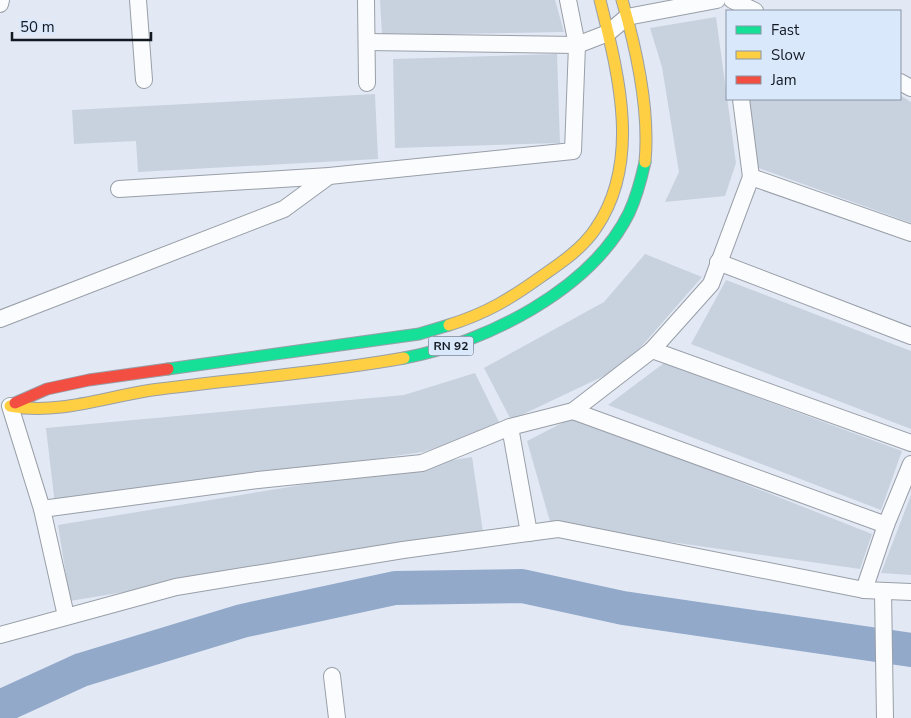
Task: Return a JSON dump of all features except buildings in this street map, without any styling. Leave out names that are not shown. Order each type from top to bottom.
[{"type":"highway","name":"RN 92","points":[[5,408],[35,393],[89,380],[419,334],[463,320],[503,303],[553,268],[578,247],[596,228],[610,202],[619,172],[622,144],[622,113],[608,33],[600,0]]},
{"type":"highway","name":"RN 92","points":[[5,408],[46,409],[131,393],[378,362],[427,354],[478,336],[547,299],[581,274],[609,246],[624,223],[636,195],[645,161],[647,132],[642,89],[622,0]]},
{"type":"street","points":[[138,0],[144,80]]},
{"type":"street","points":[[366,0],[367,83]]},
{"type":"street","points":[[119,189],[329,176],[573,151],[577,45],[568,0]]},
{"type":"street","points":[[367,42],[577,45],[608,33],[627,17],[717,0]]},
{"type":"street","points":[[732,0],[753,10]]},
{"type":"street","points":[[42,510],[258,480],[422,463],[510,427],[573,411],[652,350],[711,284],[752,177],[741,100]]},
{"type":"street","points":[[0,320],[284,210],[329,176]]},
{"type":"street","points":[[752,177],[911,233]]},
{"type":"street","points":[[718,262],[911,336]]},
{"type":"street","points":[[652,350],[911,443]]},
{"type":"street","points":[[5,408],[42,510],[66,616]]},
{"type":"street","points":[[573,411],[886,526]]},
{"type":"street","points":[[510,427],[529,533]]},
{"type":"street","points":[[864,590],[886,526],[911,464]]},
{"type":"street","points":[[0,635],[176,587],[403,550],[558,529],[883,595],[911,592]]},
{"type":"street","points":[[883,595],[885,718]]},
{"type":"street","points":[[332,676],[337,718]]},
{"type":"waterway","points":[[0,707],[81,670],[242,621],[395,588],[522,586],[623,608],[911,650]]},
{"type":"traffic: fast","points":[[404,358],[435,351],[501,326],[533,309],[562,289],[589,266],[612,241],[632,207],[645,162]]},
{"type":"traffic: fast","points":[[168,369],[419,334],[449,325]]},
{"type":"traffic: slow","points":[[449,325],[498,305],[564,260],[591,235],[610,202],[619,174],[622,146],[622,116],[619,87],[600,0]]},
{"type":"traffic: slow","points":[[622,0],[633,39],[644,101],[646,121],[645,162]]},
{"type":"traffic: slow","points":[[10,406],[28,408],[64,407],[152,390],[310,372],[404,358]]},
{"type":"traffic: jam","points":[[15,403],[47,389],[89,380],[168,369]]}]
